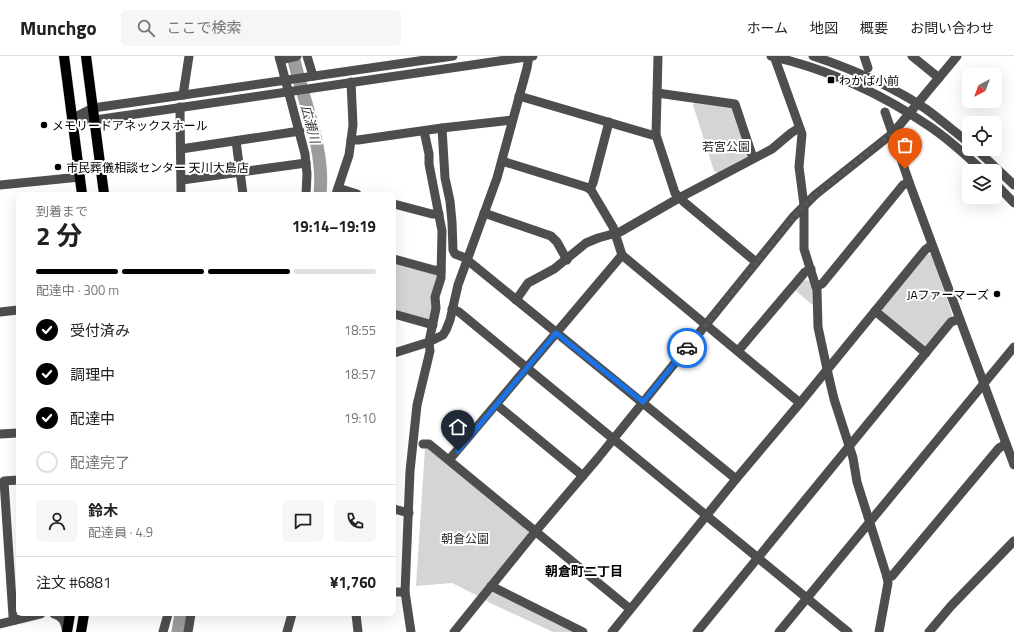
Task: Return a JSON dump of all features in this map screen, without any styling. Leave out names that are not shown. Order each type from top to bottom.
[{"type":"main road","points":[[64,56],[82,192]]},
{"type":"main road","points":[[86,56],[94,108],[104,192]]},
{"type":"main road","points":[[67,632],[70,616]]},
{"type":"main road","points":[[81,632],[85,616]]},
{"type":"main road","points":[[84,632],[85,616]]},
{"type":"street","points":[[183,95],[189,56]]},
{"type":"street","points":[[297,56],[282,58],[292,91],[305,154],[307,174],[306,192]]},
{"type":"street","points":[[307,56],[310,77]]},
{"type":"street","points":[[72,118],[94,108],[452,56]]},
{"type":"street","points":[[72,118],[95,120],[530,56],[502,161],[458,285],[446,330],[442,335],[429,342],[396,352]]},
{"type":"street","points":[[658,56],[656,134],[675,193],[679,198],[756,262]]},
{"type":"street","points":[[773,56],[838,78],[879,96],[910,113],[931,127],[975,164]]},
{"type":"street","points":[[773,56],[802,138],[799,167],[804,205],[804,249],[818,296],[818,327],[827,369],[834,399],[854,465],[857,482],[888,578],[879,632]]},
{"type":"street","points":[[813,56],[862,75],[883,85],[917,104],[962,138]]},
{"type":"street","points":[[864,56],[868,68]]},
{"type":"street","points":[[912,56],[939,78]]},
{"type":"street","points":[[454,632],[804,205],[892,133],[957,56]]},
{"type":"street","points":[[337,191],[349,156],[353,125],[351,82]]},
{"type":"street","points":[[657,93],[735,104],[753,158]]},
{"type":"street","points":[[519,96],[652,135],[656,134]]},
{"type":"street","points":[[180,107],[181,192]]},
{"type":"street","points":[[885,112],[959,319],[1014,465]]},
{"type":"street","points":[[351,140],[512,120]]},
{"type":"street","points":[[590,189],[610,122]]},
{"type":"street","points":[[442,128],[445,178],[450,201],[453,250],[455,254],[467,260],[736,479]]},
{"type":"street","points":[[516,300],[528,282],[554,269],[567,260],[586,243],[616,233],[772,149],[791,132],[799,128]]},
{"type":"street","points":[[181,150],[300,131]]},
{"type":"street","points":[[411,632],[405,592],[411,457],[417,405],[430,351],[429,342],[436,308],[435,297],[440,283],[441,270],[442,231],[424,131]]},
{"type":"street","points":[[236,141],[243,192]]},
{"type":"street","points":[[983,156],[1014,185]]},
{"type":"street","points":[[502,161],[590,189],[616,233],[622,255],[800,403]]},
{"type":"street","points":[[182,180],[306,163]]},
{"type":"street","points":[[0,185],[80,177]]},
{"type":"street","points":[[816,286],[822,284],[903,185],[909,182]]},
{"type":"street","points":[[1002,190],[1014,203]]},
{"type":"street","points":[[396,205],[432,214],[439,214]]},
{"type":"street","points":[[484,213],[551,236],[557,242],[567,260]]},
{"type":"street","points":[[612,632],[925,250],[932,245]]},
{"type":"street","points":[[450,460],[622,255]]},
{"type":"street","points":[[396,260],[434,270],[441,270]]},
{"type":"street","points":[[738,351],[805,272],[811,269]]},
{"type":"street","points":[[452,309],[459,312],[614,437],[848,632]]},
{"type":"street","points":[[0,312],[16,310]]},
{"type":"street","points":[[875,311],[926,353]]},
{"type":"street","points":[[396,315],[432,325]]},
{"type":"street","points":[[697,632],[951,322],[959,319]]},
{"type":"street","points":[[779,632],[1014,347]]},
{"type":"street","points":[[497,404],[583,476]]},
{"type":"street","points":[[0,434],[16,433]]},
{"type":"street","points":[[423,444],[429,444],[450,460],[630,610]]},
{"type":"street","points":[[888,578],[892,576],[999,448],[1006,444]]},
{"type":"street","points":[[15,620],[13,616],[4,481],[16,480]]},
{"type":"street","points":[[396,509],[409,513]]},
{"type":"street","points":[[929,632],[951,606],[1014,540]]},
{"type":"street","points":[[491,586],[583,632]]},
{"type":"street","points":[[396,592],[405,592]]},
{"type":"street","points":[[0,624],[32,616]]},
{"type":"street","points":[[59,616],[63,619],[67,632]]},
{"type":"street","points":[[163,632],[167,616]]},
{"type":"street","points":[[188,632],[191,616]]},
{"type":"street","points":[[287,632],[291,616]]},
{"type":"street","points":[[356,616],[358,632]]},
{"type":"green space","name":"若宮公園","points":[[694,103],[729,105],[733,109],[749,153],[747,158],[718,173],[714,171],[693,105]]},
{"type":"green space","points":[[926,254],[932,254],[952,318],[927,347],[922,347],[881,313],[881,308]]},
{"type":"green space","points":[[396,261],[437,272],[439,276],[432,317],[430,320],[396,310]]},
{"type":"green space","points":[[802,280],[810,281],[814,289],[813,304],[811,304],[794,289]]},
{"type":"green space","name":"朝倉公園","points":[[425,448],[429,448],[528,531],[528,535],[478,596],[452,583],[416,586]]},
{"type":"green space","points":[[492,592],[496,592],[580,632],[553,632],[488,602],[486,600]]},
{"type":"waterway","name":"広瀬川","points":[[293,56],[316,142],[321,177],[320,192]]},
{"type":"waterway","name":"広瀬川","points":[[178,632],[181,616]]},
{"type":"way so far","points":[[687,348],[804,205],[892,133],[905,169]]},
{"type":"place","name":"わかば小前","points":[[831,80]]},
{"type":"place","name":"メモリードアネックスホール","points":[[44,125]]},
{"type":"place","name":"市民葬儀相談センター 天川大島店","points":[[58,167]]},
{"type":"place","name":"JAファーマーズ","points":[[997,294]]},
{"type":"district","name":"朝倉町二丁目","points":[[584,571]]},
{"type":"route","points":[[458,451],[556,333],[643,402],[687,348]]}]
